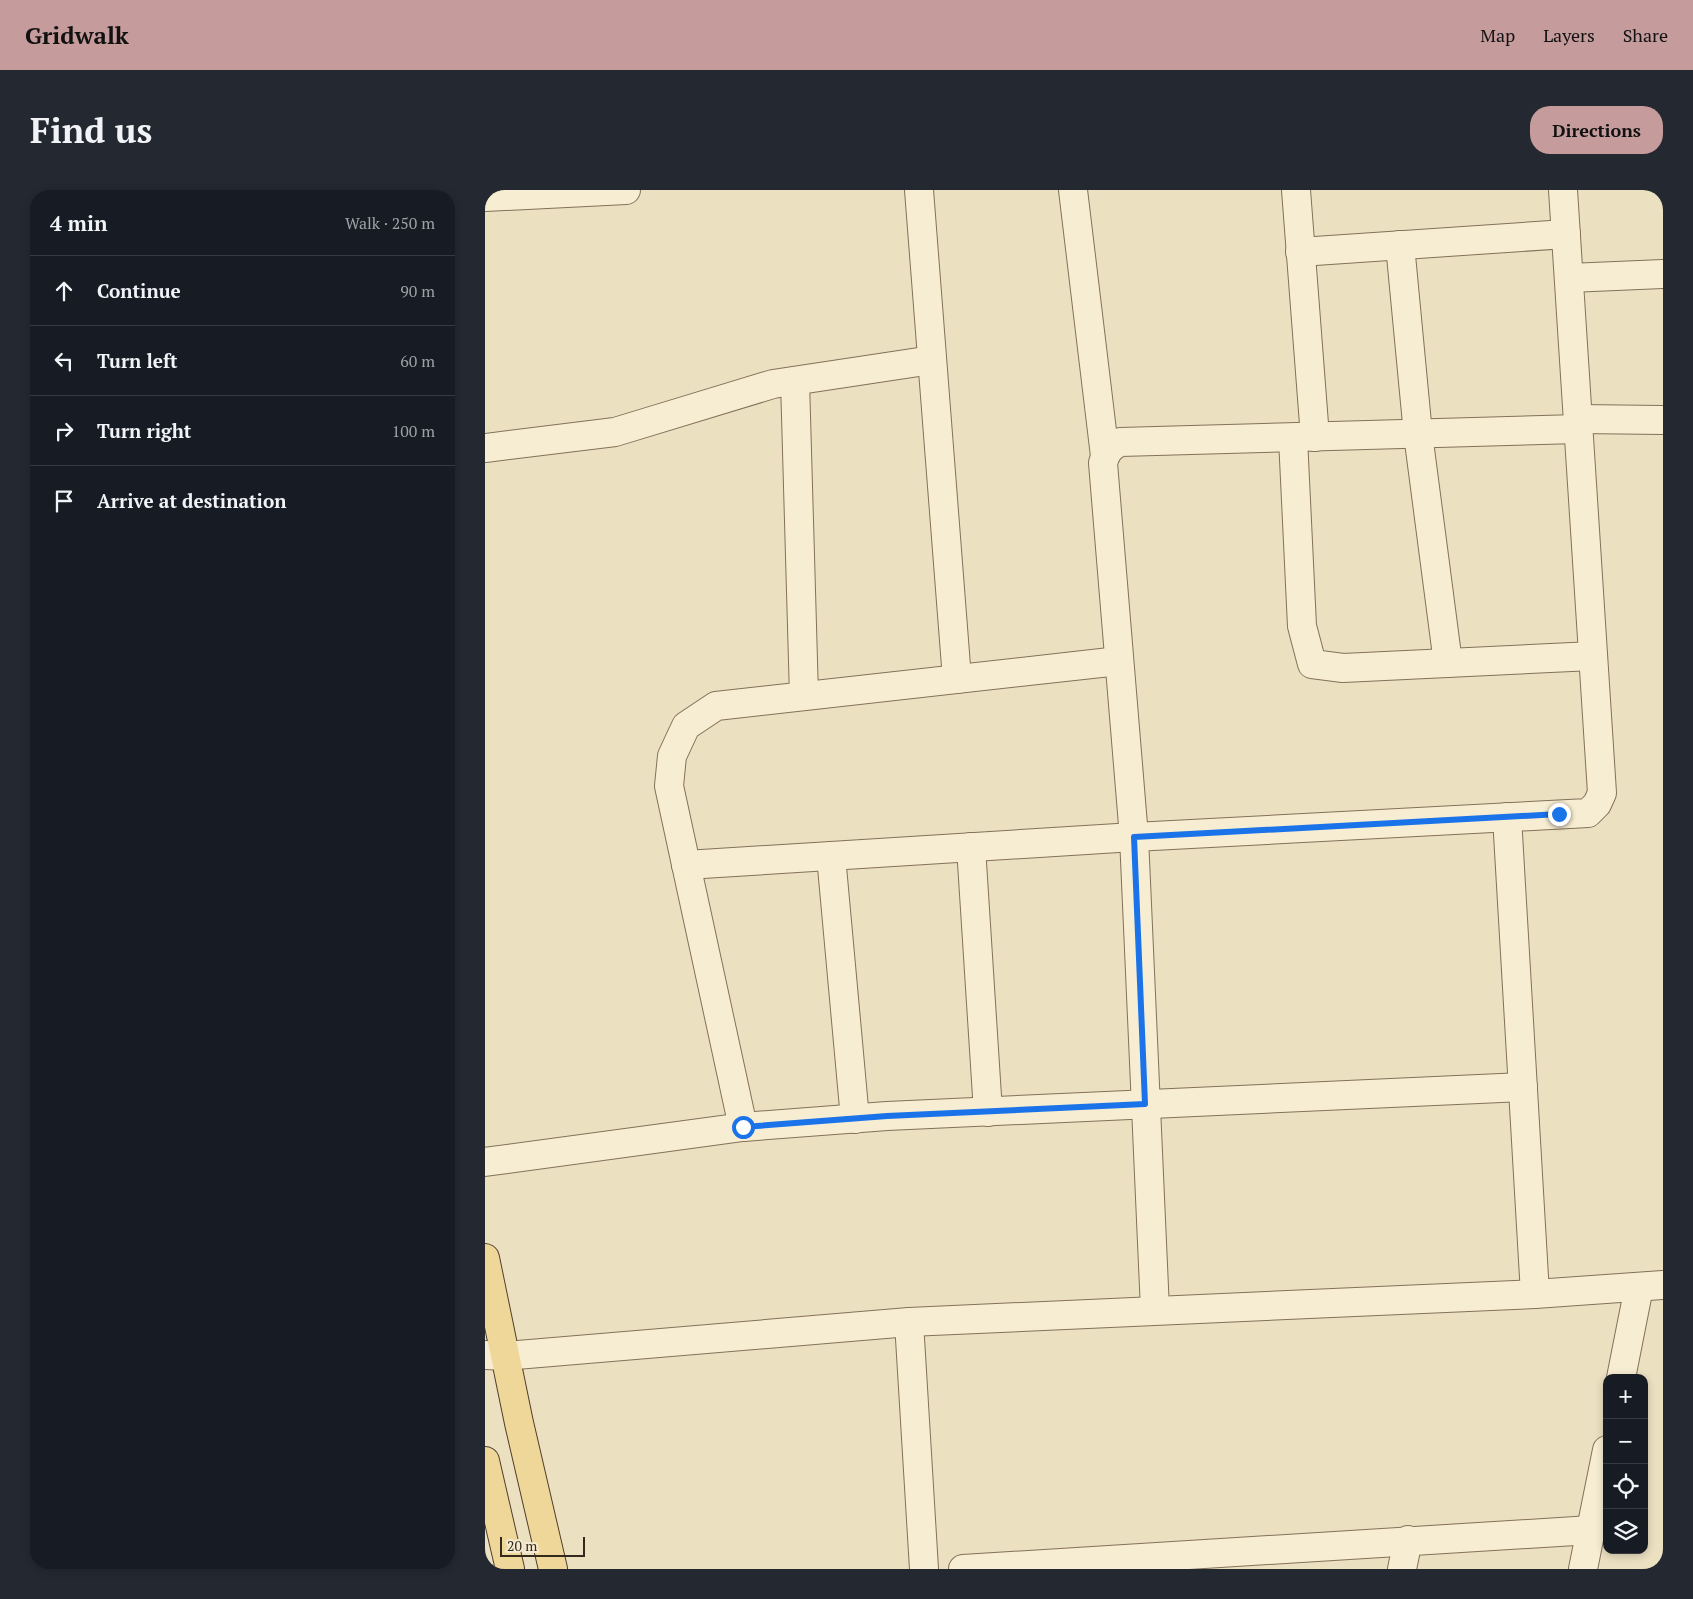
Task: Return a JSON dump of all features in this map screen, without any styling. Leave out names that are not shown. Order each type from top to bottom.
[{"type":"main road","points":[[485,1258],[495,1356],[553,1569]]},
{"type":"main road","points":[[485,1461],[510,1569]]},
{"type":"street","points":[[485,197],[626,190]]},
{"type":"street","points":[[919,190],[957,679]]},
{"type":"street","points":[[1073,190],[1105,456]]},
{"type":"street","points":[[1296,190],[1300,252],[1304,437],[1302,626],[1312,664],[1343,668],[1593,656]]},
{"type":"street","points":[[686,865],[1134,837],[1588,813],[1597,804],[1602,793],[1563,190]]},
{"type":"street","points":[[1300,252],[1566,234]]},
{"type":"street","points":[[1401,245],[1418,434],[1448,663]]},
{"type":"street","points":[[1569,278],[1663,274]]},
{"type":"street","points":[[485,448],[615,432],[773,384],[932,360]]},
{"type":"street","points":[[795,381],[804,696]]},
{"type":"street","points":[[1155,1310],[1134,837],[1103,463],[1105,456],[1111,447],[1120,442],[1418,434],[1663,420]]},
{"type":"street","points":[[743,1127],[669,786],[672,756],[686,726],[716,706],[1119,661]]},
{"type":"street","points":[[1507,817],[1535,1294]]},
{"type":"street","points":[[971,847],[987,1112]]},
{"type":"street","points":[[831,856],[855,1119]]},
{"type":"street","points":[[485,1162],[743,1127],[987,1112],[1523,1087]]},
{"type":"street","points":[[495,1356],[909,1322],[1535,1294],[1651,1286],[1622,1374]]},
{"type":"street","points":[[909,1322],[924,1569]]},
{"type":"street","points":[[1583,1569],[1604,1464]]},
{"type":"street","points":[[963,1569],[1591,1530]]},
{"type":"street","points":[[1402,1569],[1408,1540]]},
{"type":"route","points":[[743,1127],[887,1116],[1145,1104],[1134,837],[1559,814]]}]
